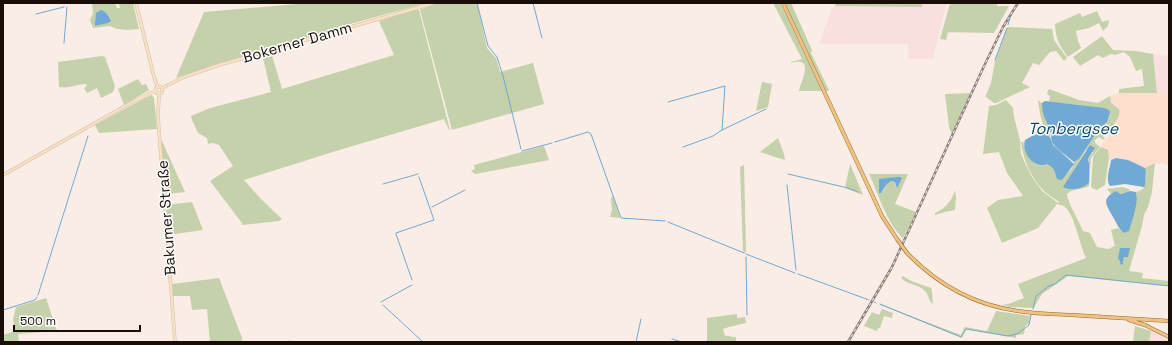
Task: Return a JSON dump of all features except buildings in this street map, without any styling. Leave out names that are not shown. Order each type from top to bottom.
[{"type":"main road","points":[[3,175],[134,101],[155,91],[157,86],[136,3]]},
{"type":"main road","name":"Bokerner Damm","points":[[162,88],[184,77],[219,65],[434,3]]},
{"type":"main road","points":[[783,3],[882,216],[907,253],[938,281],[968,298],[984,304],[1018,311],[1169,321]]},
{"type":"main road","points":[[155,91],[159,93],[162,92],[162,88],[157,86]]},
{"type":"main road","name":"Bakumer Straße","points":[[159,93],[158,117],[175,342]]},
{"type":"main road","points":[[1125,318],[1145,325],[1169,337]]},
{"type":"shaded area","points":[[922,3],[947,3],[933,59],[908,59],[908,44],[819,44],[832,8],[835,6],[921,7]]},
{"type":"shaded area","points":[[1017,3],[1019,3],[1002,29],[984,66],[889,276],[849,342],[847,342],[887,275],[917,214],[982,69],[1003,26]]},
{"type":"shaded area","points":[[1153,54],[1169,56],[1169,94],[1157,93]]},
{"type":"shaded area","points":[[1147,92],[1169,94],[1169,165],[1153,163],[1145,168],[1128,160],[1116,158],[1111,160],[1109,158],[1108,150],[1100,147],[1114,130],[1114,122],[1119,109],[1111,103],[1110,96],[1119,93]]},
{"type":"shaded area","points":[[1151,331],[1169,340],[1169,342],[1149,342]]},
{"type":"green space","points":[[92,3],[115,3],[117,8],[120,8],[119,3],[133,3],[139,29],[117,29],[110,26],[93,28],[90,20],[93,13]],"holes":[[[103,11],[111,21],[95,26],[95,18]]]},
{"type":"green space","points":[[309,3],[427,3],[350,24],[217,64],[176,78],[204,12]]},
{"type":"green space","points":[[438,3],[477,3],[487,48],[496,58],[500,72],[533,63],[544,104],[452,130],[420,10]]},
{"type":"green space","points":[[773,3],[780,3],[782,6],[822,91],[799,91],[804,76],[805,66],[803,63],[799,62],[791,63],[802,59]]},
{"type":"green space","points":[[785,3],[791,3],[812,50],[811,53],[829,90],[828,91],[826,91]]},
{"type":"green space","points":[[836,3],[922,3],[922,7],[835,6]]},
{"type":"green space","points":[[950,3],[997,3],[997,6],[1009,6],[994,33],[948,32],[946,40],[940,39]]},
{"type":"green space","points":[[419,10],[450,130],[444,119],[244,180],[282,219],[279,221],[242,225],[210,181],[233,166],[219,145],[213,143],[208,144],[207,138],[198,133],[191,116],[210,108],[271,92],[262,54],[271,52],[282,89],[394,55],[379,21]]},
{"type":"green space","points":[[1097,11],[1102,22],[1109,20],[1108,26],[1103,31],[1099,23],[1089,28],[1076,31],[1081,48],[1068,57],[1058,42],[1055,24],[1080,13],[1082,17]]},
{"type":"green space","points":[[1007,28],[1052,29],[1054,40],[1067,58],[1064,61],[1056,51],[1050,52],[1039,65],[1033,63],[1022,83],[1030,87],[994,103],[986,97],[986,95],[991,83],[995,61]]},
{"type":"green space","points":[[1102,36],[1113,50],[1136,51],[1153,54],[1157,93],[1119,93],[1119,89],[1144,86],[1142,69],[1136,71],[1130,57],[1124,52],[1115,55],[1111,54],[1103,58],[1098,55],[1080,66],[1073,57]]},
{"type":"green space","points":[[102,56],[105,57],[115,86],[113,92],[101,98],[97,88],[87,93],[84,88],[87,86],[86,84],[59,87],[58,62]]},
{"type":"green space","points":[[138,79],[142,85],[146,84],[149,90],[124,105],[118,89]]},
{"type":"green space","points":[[762,82],[772,84],[768,107],[756,111]]},
{"type":"green space","points":[[1049,89],[1079,100],[1098,103],[1110,96],[1111,103],[1119,109],[1119,116],[1114,123],[1115,128],[1112,133],[1109,134],[1105,132],[1103,137],[1105,138],[1104,140],[1099,137],[1095,140],[1095,143],[1100,147],[1091,158],[1089,186],[1067,194],[1069,202],[1083,231],[1090,233],[1097,247],[1108,249],[1115,246],[1111,230],[1118,228],[1124,233],[1137,195],[1136,192],[1144,187],[1146,176],[1145,168],[1155,163],[1152,192],[1144,215],[1129,271],[1143,273],[1142,278],[1169,281],[1169,286],[1068,276],[1042,294],[1034,308],[1002,305],[1024,298],[1018,284],[1086,258],[1072,218],[1063,206],[1057,204],[1038,228],[1002,243],[987,208],[998,200],[1023,196],[1007,173],[999,152],[983,154],[989,106],[996,105],[1006,100],[1013,108],[1020,140],[1021,154],[1024,161],[1032,177],[1042,191],[1058,203],[1059,202],[1045,192],[1031,174],[1021,142],[1024,142],[1024,147],[1034,163],[1039,166],[1047,164],[1050,165],[1054,170],[1057,179],[1066,174],[1072,168],[1074,162],[1079,159],[1099,129],[1107,122],[1080,105],[1049,102],[1050,97],[1047,93]],"holes":[[[1086,150],[1094,152],[1089,158],[1089,171],[1064,187]]]},
{"type":"green space","points":[[971,93],[952,135],[949,127],[945,94]]},
{"type":"green space","points":[[152,95],[154,98],[157,129],[99,133],[95,125]]},
{"type":"green space","points":[[1038,100],[1042,103],[1050,129],[1050,137],[1046,135]]},
{"type":"green space","points":[[778,138],[784,154],[785,160],[760,152]]},
{"type":"green space","points":[[162,141],[185,192],[166,194]]},
{"type":"green space","points":[[544,146],[549,160],[475,174],[471,171],[475,169],[474,165]]},
{"type":"green space","points":[[1101,147],[1108,150],[1109,158],[1105,185],[1097,190],[1091,186],[1093,158]]},
{"type":"green space","points":[[850,164],[863,195],[845,188]]},
{"type":"green space","points":[[744,165],[746,253],[743,251],[740,167]]},
{"type":"green space","points":[[869,174],[908,174],[895,204],[916,212],[903,238],[897,232],[887,216]],"holes":[[[894,177],[900,177],[896,187],[895,182],[891,181],[886,185],[883,191],[879,192],[886,181]]]},
{"type":"green space","points":[[1122,187],[1129,189],[1130,191],[1121,194],[1116,191],[1111,194],[1107,189]]},
{"type":"green space","points":[[955,190],[955,210],[935,215],[935,213],[948,204]]},
{"type":"green space","points":[[613,196],[620,218],[610,217],[612,210],[611,198]]},
{"type":"green space","points":[[192,202],[203,230],[168,235],[166,205]]},
{"type":"green space","points":[[903,276],[911,281],[931,288],[933,304],[925,291],[920,287],[906,282],[901,278]]},
{"type":"green space","points":[[219,278],[242,341],[210,342],[207,309],[192,310],[190,296],[173,296],[172,284]]},
{"type":"green space","points":[[46,298],[57,331],[18,334],[19,342],[3,342],[3,335],[15,331],[13,319],[16,307]]},
{"type":"green space","points":[[879,304],[961,335],[965,327],[987,331],[996,311],[1030,316],[1029,323],[1025,326],[1024,334],[1016,335],[1016,338],[966,329],[962,338]]},
{"type":"green space","points":[[882,309],[893,313],[892,318],[884,316],[880,328],[878,328],[877,331],[864,326],[872,312],[879,315]]},
{"type":"green space","points":[[737,314],[737,318],[745,317],[746,323],[723,329],[725,336],[736,337],[736,342],[707,342],[707,318]]},
{"type":"green space","points":[[1135,326],[1151,331],[1149,342],[1133,342]]},
{"type":"water","points":[[101,10],[107,14],[111,21],[95,26],[96,13]]},
{"type":"water","name":"Tonbergsee","points":[[1045,101],[1104,108],[1110,112],[1107,122],[1099,129],[1079,159],[1074,162],[1053,143],[1050,130],[1044,117],[1042,103]]},
{"type":"water","points":[[1038,134],[1045,134],[1050,137],[1053,145],[1074,164],[1062,180],[1057,179],[1054,170],[1050,165],[1042,165],[1033,162],[1027,154],[1024,145],[1025,140]]},
{"type":"water","points":[[1090,145],[1095,148],[1088,160],[1089,183],[1076,189],[1063,187]]},
{"type":"water","points":[[1116,158],[1128,160],[1145,168],[1144,187],[1125,184],[1110,186],[1108,177],[1111,160]]},
{"type":"water","points":[[896,177],[902,178],[897,188],[895,182],[891,181],[886,185],[881,193],[879,193],[879,179]]},
{"type":"water","points":[[1116,191],[1121,194],[1130,191],[1136,192],[1137,196],[1136,206],[1129,231],[1124,233],[1118,226],[1106,203],[1108,197]]},
{"type":"water","points":[[1120,248],[1130,248],[1128,257],[1124,257],[1123,264],[1121,265],[1118,258]]},
{"type":"waterway","points":[[477,3],[488,46],[497,57],[503,76],[521,149]]},
{"type":"waterway","points":[[533,3],[542,38]]},
{"type":"waterway","points":[[36,14],[64,7]]},
{"type":"waterway","points":[[64,43],[67,7]]},
{"type":"waterway","points":[[1008,25],[1012,13]]},
{"type":"waterway","points":[[995,60],[1007,28]]},
{"type":"waterway","points":[[668,102],[725,86],[722,130],[766,109]]},
{"type":"waterway","points":[[683,147],[713,136],[722,130]]},
{"type":"waterway","points":[[555,142],[588,132],[591,134],[621,218],[665,221]]},
{"type":"waterway","points":[[38,295],[88,136]]},
{"type":"waterway","points":[[522,151],[552,143]]},
{"type":"waterway","points":[[383,184],[418,174]]},
{"type":"waterway","points":[[788,174],[848,188],[858,192]]},
{"type":"waterway","points":[[412,280],[396,233],[434,220],[419,177]]},
{"type":"waterway","points":[[787,185],[796,270]]},
{"type":"waterway","points":[[432,207],[465,190]]},
{"type":"waterway","points":[[668,222],[744,253]]},
{"type":"waterway","points":[[746,254],[795,273]]},
{"type":"waterway","points":[[746,257],[747,315]]},
{"type":"waterway","points":[[798,274],[869,300]]},
{"type":"waterway","points":[[1033,309],[1036,296],[1066,275],[1169,286]]},
{"type":"waterway","points":[[381,302],[412,285]]},
{"type":"waterway","points":[[3,310],[35,300],[37,297]]},
{"type":"waterway","points":[[880,304],[961,337],[966,329],[1008,336],[1017,334],[1029,325],[1031,315]]},
{"type":"waterway","points":[[383,305],[423,342]]},
{"type":"waterway","points":[[636,342],[641,319]]},
{"type":"waterway","points":[[672,339],[682,342]]},
{"type":"railway","points":[[848,342],[892,267],[984,66],[1003,27],[1018,3]]}]
